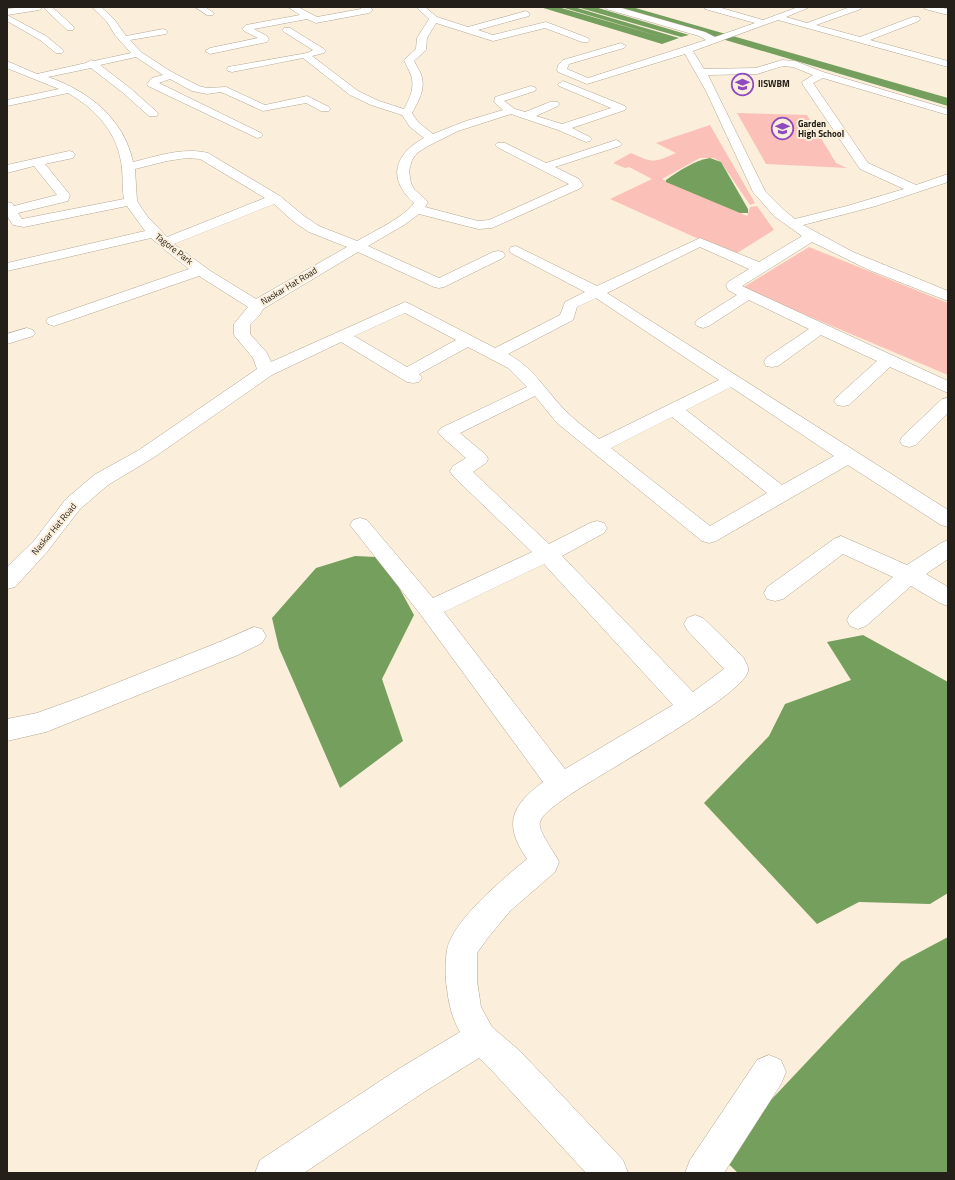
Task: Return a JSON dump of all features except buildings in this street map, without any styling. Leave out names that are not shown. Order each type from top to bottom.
[{"type":"street","points":[[7,12],[39,7]]},
{"type":"street","points":[[47,7],[70,28]]},
{"type":"street","points":[[99,7],[111,21],[118,33],[138,54],[172,76],[201,91]]},
{"type":"street","points":[[200,7],[210,13]]},
{"type":"street","points":[[292,7],[316,20],[369,10],[364,7]]},
{"type":"street","points":[[609,7],[715,39]]},
{"type":"street","points":[[708,7],[762,22]]},
{"type":"street","points":[[928,7],[948,12]]},
{"type":"street","points":[[422,9],[439,8]]},
{"type":"street","points":[[622,46],[574,59],[563,64],[562,70],[587,81],[688,50],[762,22],[776,14],[801,8]]},
{"type":"street","points":[[806,26],[851,8]]},
{"type":"street","points":[[422,9],[439,20],[488,38],[497,38],[546,25],[585,40]]},
{"type":"street","points":[[468,30],[526,14]]},
{"type":"street","points":[[776,14],[806,26],[948,64]]},
{"type":"street","points":[[210,51],[264,40],[264,38],[247,30],[249,27],[307,16]]},
{"type":"street","points":[[7,17],[43,38],[59,51]]},
{"type":"street","points":[[407,113],[416,100],[418,88],[416,74],[409,60],[421,50],[422,38],[439,20],[457,18]]},
{"type":"street","points":[[861,40],[916,20]]},
{"type":"street","points":[[232,69],[305,55],[321,50],[287,30]]},
{"type":"street","points":[[123,39],[163,32]]},
{"type":"street","points":[[688,50],[702,72],[761,195],[793,223],[811,236],[853,258],[948,296]]},
{"type":"street","points":[[32,76],[138,54]]},
{"type":"street","points":[[305,55],[354,93],[375,103],[407,113]]},
{"type":"street","points":[[91,63],[133,95],[153,114]]},
{"type":"street","points":[[134,66],[150,63]]},
{"type":"street","points":[[702,72],[761,70],[782,63],[804,67],[819,74],[948,112]]},
{"type":"street","points":[[103,72],[119,69]]},
{"type":"street","name":"Tagore Park","points":[[10,71],[52,82],[69,90],[95,107],[109,120],[119,137],[129,167],[129,194],[131,201],[153,233],[201,270],[256,306]]},
{"type":"street","points":[[819,74],[820,76],[807,82],[808,85],[864,166],[915,189]]},
{"type":"street","points":[[172,76],[156,80],[152,82],[152,84],[257,135]]},
{"type":"street","points":[[562,128],[621,108],[557,82],[575,77]]},
{"type":"street","points":[[179,97],[201,91],[222,89],[259,107],[268,108],[307,99],[324,109]]},
{"type":"street","points":[[531,89],[499,99],[499,102],[511,111],[562,128],[586,139]]},
{"type":"street","points":[[7,104],[69,90]]},
{"type":"street","points":[[230,102],[243,98]]},
{"type":"street","points":[[525,116],[554,104]]},
{"type":"street","points":[[203,109],[216,106]]},
{"type":"street","points":[[501,145],[575,182],[577,185],[492,224],[478,225],[417,209],[421,202],[405,184],[403,172],[406,159],[412,152],[433,139],[471,122],[511,111]]},
{"type":"street","points":[[407,113],[408,118],[433,139]]},
{"type":"street","points":[[591,152],[572,143],[600,135]]},
{"type":"street","points":[[544,166],[616,144]]},
{"type":"street","points":[[129,167],[196,153],[204,156],[275,199],[314,229],[356,246],[439,284],[498,255]]},
{"type":"street","points":[[7,169],[69,155]]},
{"type":"street","points":[[37,162],[64,195],[63,198],[9,208],[18,222],[24,224],[131,201]]},
{"type":"street","points":[[793,223],[848,211],[890,199],[948,178]]},
{"type":"street","points":[[930,185],[942,191]]},
{"type":"street","points":[[165,243],[275,199]]},
{"type":"street","name":"Naskar Hat Road","points":[[7,581],[40,547],[73,504],[101,480],[146,454],[266,371],[261,357],[242,335],[242,324],[253,313],[256,306],[399,222],[417,209]]},
{"type":"street","points":[[7,267],[153,233]]},
{"type":"street","points":[[811,236],[733,284],[737,289],[948,388]]},
{"type":"street","points":[[495,354],[568,317],[570,304],[700,242],[760,268]]},
{"type":"street","points":[[516,250],[596,292],[948,520]]},
{"type":"street","points":[[54,322],[201,270]]},
{"type":"street","points":[[703,323],[748,294]]},
{"type":"street","points":[[266,371],[405,307],[514,364],[538,388],[563,419],[709,536],[848,456]]},
{"type":"street","points":[[772,362],[820,328]]},
{"type":"street","points":[[7,340],[27,333]]},
{"type":"street","points":[[342,336],[410,376],[468,340]]},
{"type":"street","points":[[843,401],[888,360]]},
{"type":"street","points":[[598,447],[732,380]]},
{"type":"street","points":[[538,388],[447,432],[479,459],[460,471],[547,554],[691,707]]},
{"type":"street","points":[[909,441],[948,402]]},
{"type":"street","points":[[673,409],[781,494]]},
{"type":"street","points":[[360,525],[429,609],[561,785]]},
{"type":"street","points":[[429,609],[547,554],[597,528]]},
{"type":"street","points":[[775,593],[841,544],[909,575],[948,597]]},
{"type":"street","points":[[858,620],[909,575],[948,548]]},
{"type":"street","points":[[610,1173],[508,1063],[481,1038],[466,1012],[461,981],[462,949],[476,928],[500,901],[545,862],[529,836],[526,828],[526,819],[533,808],[561,785],[691,707],[732,677],[736,671],[735,664],[695,624]]},
{"type":"street","points":[[7,730],[37,724],[86,706],[230,648],[254,636]]},
{"type":"street","points":[[273,1173],[412,1080],[481,1038]]},
{"type":"street","points":[[703,1173],[769,1072]]},
{"type":"shaded area","points":[[540,7],[558,7],[662,37],[561,7],[574,7],[679,38],[662,44]]},
{"type":"shaded area","points":[[577,7],[595,7],[689,35],[681,37]]},
{"type":"shaded area","points":[[614,7],[632,7],[948,98],[948,106]]},
{"type":"shaded area","points":[[737,113],[807,115],[836,163],[847,168],[766,164]]},
{"type":"shaded area","points":[[710,125],[755,203],[750,205],[721,162],[714,158],[700,158],[662,179],[747,216],[750,207],[757,206],[774,230],[734,255],[610,199],[652,179],[629,167],[625,168],[613,163],[631,153],[644,159],[657,160],[676,153],[656,143]]},
{"type":"shaded area","points":[[710,158],[721,162],[748,209],[748,213],[740,213],[666,182],[666,180],[687,166]]},
{"type":"shaded area","points":[[809,247],[948,303],[948,375],[742,288]]},
{"type":"shaded area","points":[[355,556],[376,557],[396,582],[414,615],[382,679],[403,741],[340,788],[279,648],[272,618],[316,568]]},
{"type":"shaded area","points":[[863,635],[948,682],[948,893],[930,904],[859,902],[817,924],[704,803],[769,736],[785,704],[851,680],[827,642]]},
{"type":"shaded area","points":[[948,937],[948,1173],[738,1173],[719,1155],[901,962]]},
{"type":"place","name":"IISWBM","points":[[743,84]]},
{"type":"place","name":"Garden High School","points":[[782,129]]}]
